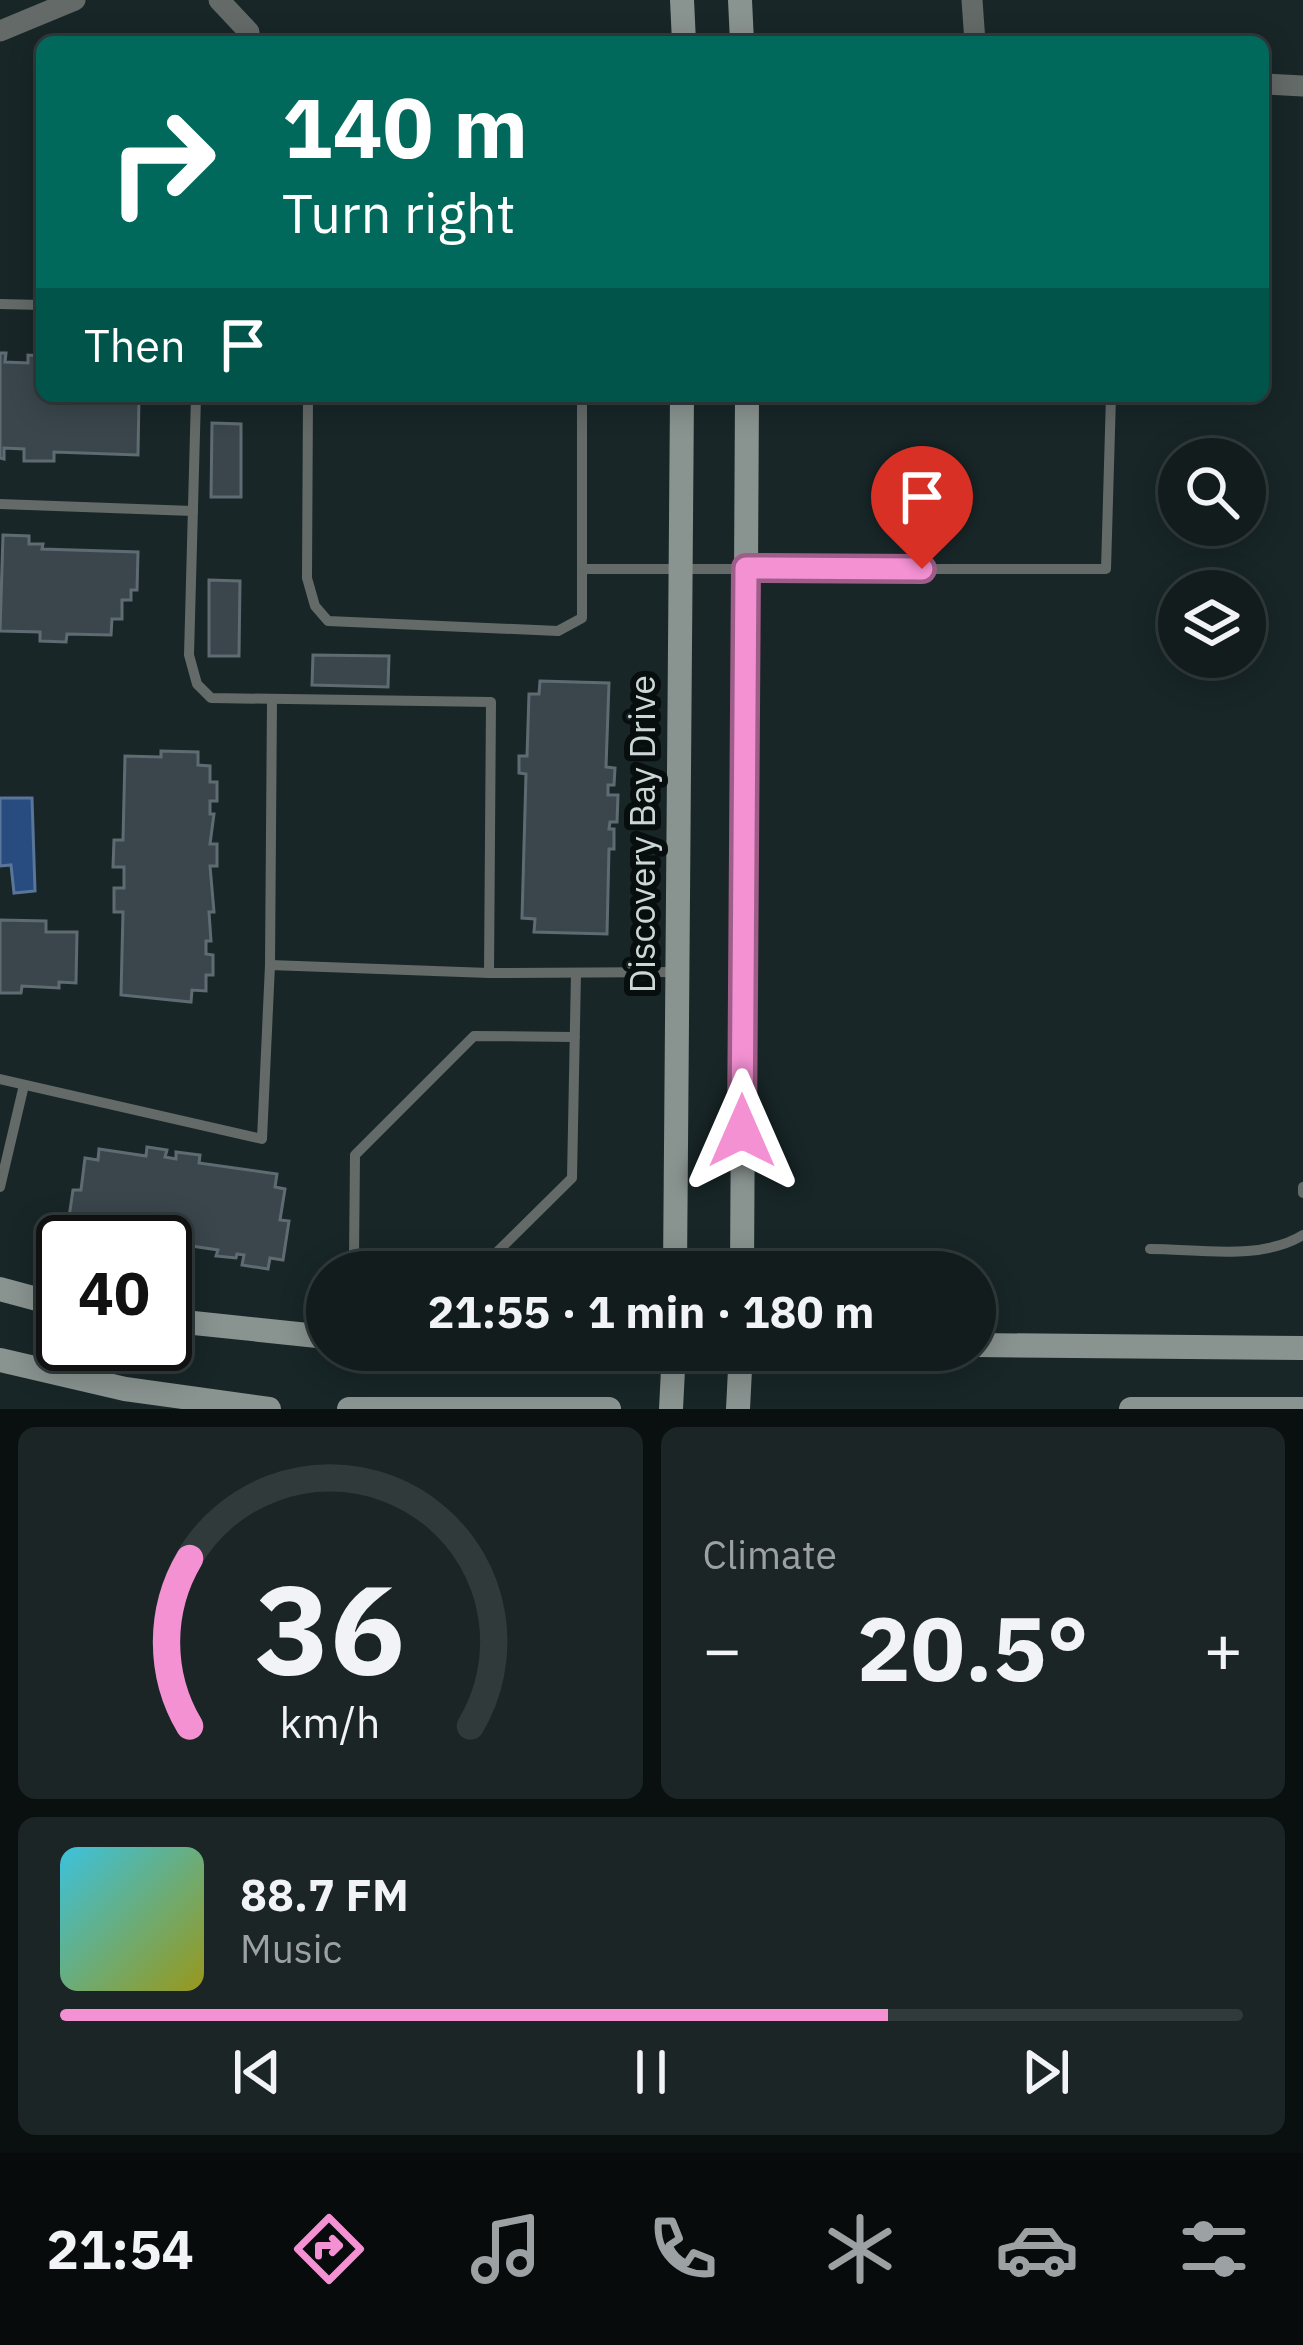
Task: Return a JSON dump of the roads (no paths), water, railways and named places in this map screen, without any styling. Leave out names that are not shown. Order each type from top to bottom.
[{"type":"street","points":[[0,31],[75,0]]},
{"type":"street","points":[[219,0],[249,32]]},
{"type":"street","points":[[682,0],[684,36]]},
{"type":"street","points":[[740,0],[742,36]]},
{"type":"street","points":[[972,0],[975,36]]},
{"type":"street","points":[[1269,84],[1303,86]]},
{"type":"street","name":"Discovery Bay Drive","points":[[675,1251],[682,402]]},
{"type":"street","points":[[742,1251],[747,402]]},
{"type":"street","points":[[0,1289],[36,1299]]},
{"type":"street","points":[[192,1323],[306,1335]]},
{"type":"street","points":[[996,1346],[1303,1348]]},
{"type":"street","points":[[0,1360],[125,1389],[269,1409]]},
{"type":"street","points":[[671,1409],[673,1371]]},
{"type":"street","points":[[738,1409],[740,1371]]},
{"type":"street","points":[[1130,1409],[1303,1408]]},
{"type":"street","points":[[349,1409],[609,1409]]},
{"type":"lane","points":[[0,304],[36,305]]},
{"type":"lane","points":[[196,402],[189,656],[197,684],[211,698],[491,702],[489,973]]},
{"type":"lane","points":[[308,402],[307,578],[315,606],[328,622],[558,631],[582,618],[582,402]]},
{"type":"lane","points":[[583,569],[1106,569],[1111,402]]},
{"type":"lane","points":[[0,504],[193,511]]},
{"type":"lane","points":[[0,1079],[262,1139],[270,965],[272,699]]},
{"type":"lane","points":[[270,965],[489,973],[677,972]]},
{"type":"lane","points":[[498,1251],[572,1178],[577,973]]},
{"type":"lane","points":[[354,1251],[355,1155],[474,1036],[575,1037]]},
{"type":"lane","points":[[0,1187],[24,1085]]},
{"type":"lane","points":[[1150,1249],[1264,1250],[1283,1247],[1303,1235]]},
{"type":"water","points":[[0,798],[32,798],[35,891],[14,893],[11,865],[0,866]]}]
